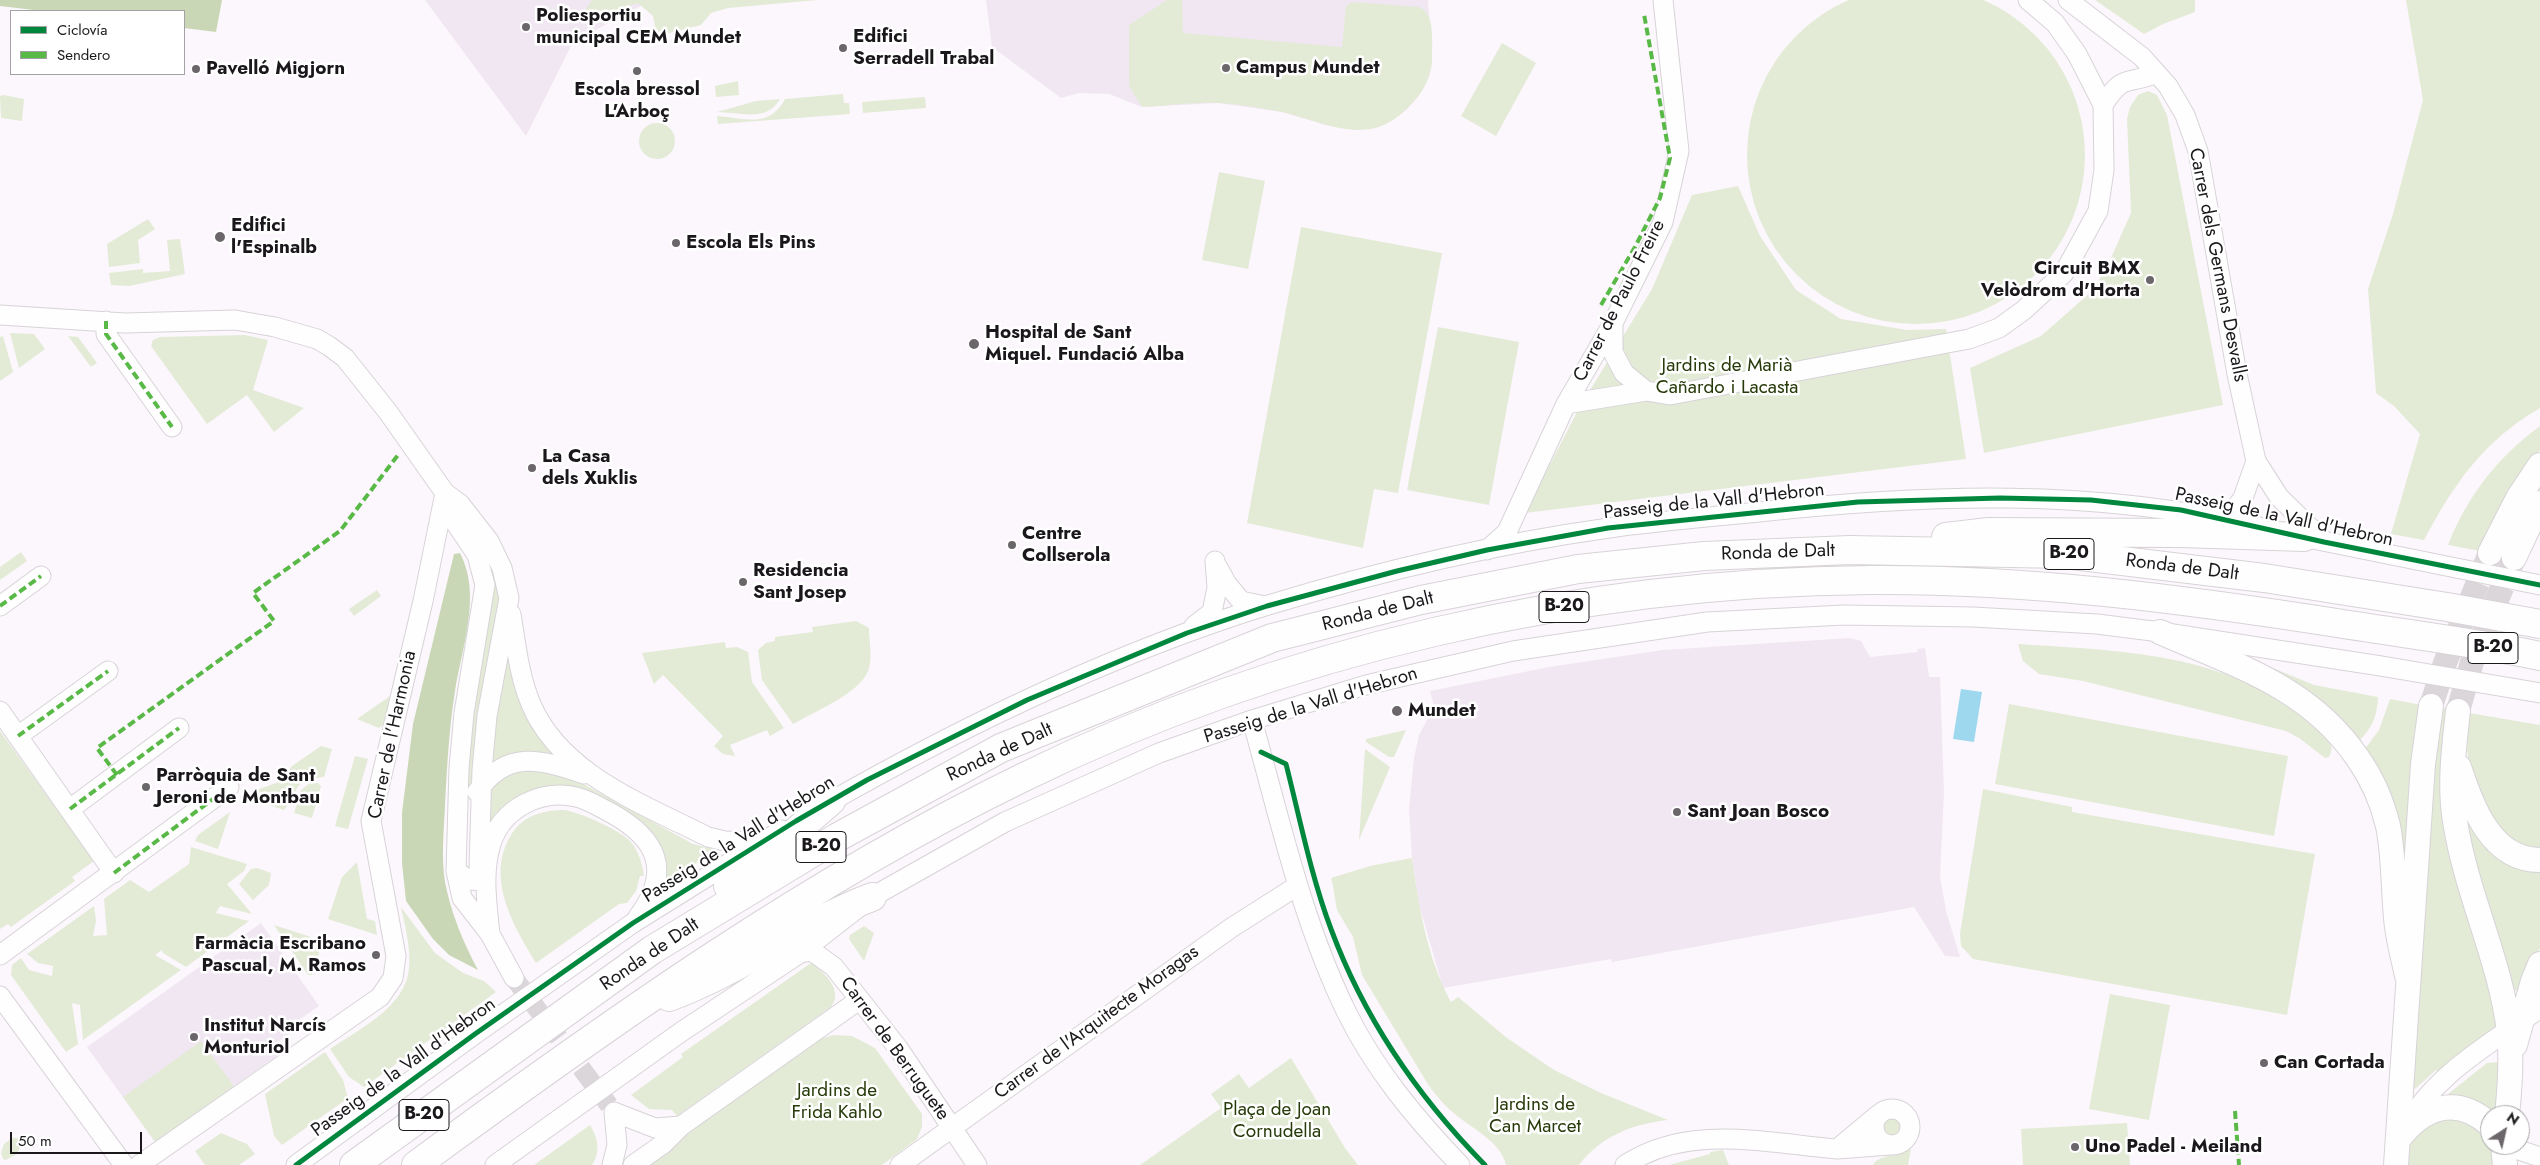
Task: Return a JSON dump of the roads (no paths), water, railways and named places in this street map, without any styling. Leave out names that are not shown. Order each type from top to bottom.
[{"type":"highway","points":[[1838,550],[1989,532],[2314,539]]},
{"type":"highway","name":"Ronda de Dalt","points":[[354,1165],[652,950],[838,837],[1001,748],[1272,638],[1421,600],[1578,569],[1704,556],[1838,550],[2064,554],[2264,578],[2447,606],[2540,624]]},
{"type":"highway","name":"Ronda de Dalt","points":[[416,1165],[633,1010],[762,924],[895,843],[1024,776],[1134,727],[1243,686],[1334,658],[1478,623],[1583,604],[1706,588],[1796,582],[1875,580],[1977,583],[2074,589],[2219,605],[2540,656]]},
{"type":"highway","points":[[652,950],[831,801]]},
{"type":"highway","points":[[633,1010],[704,984],[844,908],[872,897]]},
{"type":"main road","points":[[2490,553],[2518,498],[2540,465]]},
{"type":"main road","points":[[2514,558],[2540,502]]},
{"type":"main road","points":[[2160,632],[2270,680],[2289,691],[2323,717],[2352,750],[2374,786],[2388,826],[2396,920],[2407,976]]},
{"type":"main road","points":[[2396,1165],[2407,976],[2423,764],[2431,706]]},
{"type":"main road","points":[[2458,711],[2454,753],[2455,820],[2463,861],[2499,983],[2515,1026]]},
{"type":"main road","points":[[2454,753],[2470,798],[2486,830],[2500,846],[2517,855],[2540,860]]},
{"type":"main road","points":[[2508,1105],[2515,1026],[2540,964]]},
{"type":"main road","points":[[2398,1140],[2415,1120],[2440,1108],[2460,1108],[2470,1111],[2480,1118]]},
{"type":"street","name":"Carrer de Paulo Freire","points":[[1487,550],[1506,532],[1566,404],[1613,323],[1663,222],[1679,151],[1663,0]]},
{"type":"street","points":[[1566,404],[1646,391],[1670,394],[1969,339],[1999,328],[2024,310],[2064,273],[2098,211],[2104,170],[2102,105],[2077,54],[2055,23],[2028,0]]},
{"type":"street","name":"Carrer dels Germans Desvalls","points":[[2068,0],[2142,56],[2168,86],[2185,115],[2198,151],[2254,455],[2279,497],[2314,539]]},
{"type":"street","points":[[2102,105],[2119,84],[2128,80],[2145,78],[2156,73]]},
{"type":"street","points":[[0,315],[106,322],[235,320],[275,327],[317,339],[345,358],[388,412],[477,555],[485,585],[464,713],[456,825],[456,872],[462,898],[490,934],[514,978]]},
{"type":"street","points":[[106,322],[106,334],[172,426]]},
{"type":"street","points":[[1613,323],[1612,352],[1624,373],[1646,391]]},
{"type":"street","name":"Carrer dels Germans Desvalls","points":[[2227,519],[2243,498],[2254,455]]},
{"type":"street","name":"Passeig de la Vall d'Hebron","points":[[296,1165],[476,1034],[633,924],[831,801],[1027,700],[1187,633],[1267,606],[1397,570],[1487,550],[1608,528],[1858,502],[2000,498],[2091,500],[2181,510],[2540,585]]},
{"type":"street","points":[[444,500],[460,504],[492,548],[502,568],[523,679],[536,715],[554,742],[595,777]]},
{"type":"street","name":"Carrer de l'Harmonia","points":[[139,1165],[380,997],[393,978],[396,956],[371,821],[444,500]]},
{"type":"street","points":[[1187,633],[1212,612],[1216,588],[1215,561],[1227,584],[1241,601],[1267,606]]},
{"type":"street","points":[[0,606],[41,576]]},
{"type":"street","points":[[485,881],[479,867],[487,716],[509,598]]},
{"type":"street","name":"Passeig de la Vall d'Hebron","points":[[495,1165],[681,1032],[800,952],[872,897],[1005,822],[1159,753],[1252,720],[1366,686],[1513,651],[1708,622],[1844,615],[1953,617],[2097,624],[2160,632],[2382,666],[2540,693]]},
{"type":"street","points":[[18,736],[108,671]]},
{"type":"street","points":[[0,712],[114,873]]},
{"type":"street","points":[[1252,720],[1297,886],[1313,933],[1346,1012],[1386,1077],[1425,1129],[1460,1165]]},
{"type":"street","points":[[70,809],[180,728]]},
{"type":"street","points":[[456,825],[482,785],[506,767],[528,760],[554,763],[595,777],[708,837],[763,842]]},
{"type":"street","points":[[0,955],[229,787]]},
{"type":"street","points":[[490,934],[485,881],[490,845],[501,823],[519,807],[541,797],[559,795],[586,800],[627,822],[637,829],[652,849],[656,866],[656,884],[650,901],[633,924]]},
{"type":"street","points":[[456,872],[469,880],[485,881]]},
{"type":"street","name":"Carrer de l'Arquitecte Moragas","points":[[900,1165],[1238,923],[1297,886]]},
{"type":"street","name":"Carrer de Berruguete","points":[[800,952],[812,951],[834,967],[898,1048],[977,1165]]},
{"type":"street","points":[[0,996],[124,1165]]},
{"type":"street","points":[[634,1165],[663,1144],[681,1126],[859,1000]]},
{"type":"street","points":[[2398,1140],[2412,1114],[2428,1093],[2540,1008]]},
{"type":"street","points":[[1625,1165],[1664,1146],[1696,1139],[1837,1149],[1890,1145],[1902,1143],[1906,1139],[1910,1122],[1902,1112],[1896,1109],[1884,1110],[1837,1149]]},
{"type":"street","points":[[612,1165],[617,1146],[614,1112],[655,1128],[681,1126]]},
{"type":"street","points":[[1879,1114],[1874,1125],[1876,1136],[1890,1145]]},
{"type":"water","points":[[1961,689],[1982,692],[1974,742],[1953,739]]},
{"type":"tunnel","points":[[2431,706],[2445,663],[2490,553]]},
{"type":"tunnel","points":[[2458,711],[2472,662],[2514,558]]},
{"type":"tunnel","points":[[514,978],[614,1112]]},
{"type":"place","name":"Poliesportiu municipal CEM Mundet","points":[[526,27]]},
{"type":"place","name":"Edifici Serradell Trabal","points":[[843,48]]},
{"type":"place","name":"Campus Mundet","points":[[1226,68]]},
{"type":"place","name":"Pavelló Migjorn","points":[[196,69]]},
{"type":"place","name":"Escola bressol L'Arboç","points":[[637,71]]},
{"type":"place","name":"Edifici l'Espinalb","points":[[220,237]]},
{"type":"place","name":"Escola Els Pins","points":[[676,243]]},
{"type":"place","name":"Circuit BMX Velòdrom d'Horta","points":[[2150,280]]},
{"type":"place","name":"Hospital de Sant Miquel. Fundació Alba","points":[[974,344]]},
{"type":"place","name":"La Casa dels Xuklis","points":[[532,468]]},
{"type":"place","name":"Centre Collserola","points":[[1012,545]]},
{"type":"place","name":"Residencia Sant Josep","points":[[743,582]]},
{"type":"place","name":"Mundet","points":[[1397,711]]},
{"type":"place","name":"Parròquia de Sant Jeroni de Montbau","points":[[146,787]]},
{"type":"place","name":"Sant Joan Bosco","points":[[1677,812]]},
{"type":"place","name":"Farmàcia Escribano Pascual, M. Ramos","points":[[376,955]]},
{"type":"place","name":"Institut Narcís Monturiol","points":[[194,1037]]},
{"type":"place","name":"Can Cortada","points":[[2264,1063]]},
{"type":"place","name":"Uno Padel - Meiland","points":[[2075,1147]]},
{"type":"park label","name":"Jardins de Marià Cañardo i Lacasta","points":[[1727,377]]},
{"type":"park label","name":"Jardins de Frida Kahlo","points":[[837,1102]]},
{"type":"park label","name":"Jardins de Can Marcet","points":[[1535,1116]]},
{"type":"park label","name":"Plaça de Joan Cornudella","points":[[1277,1121]]}]
